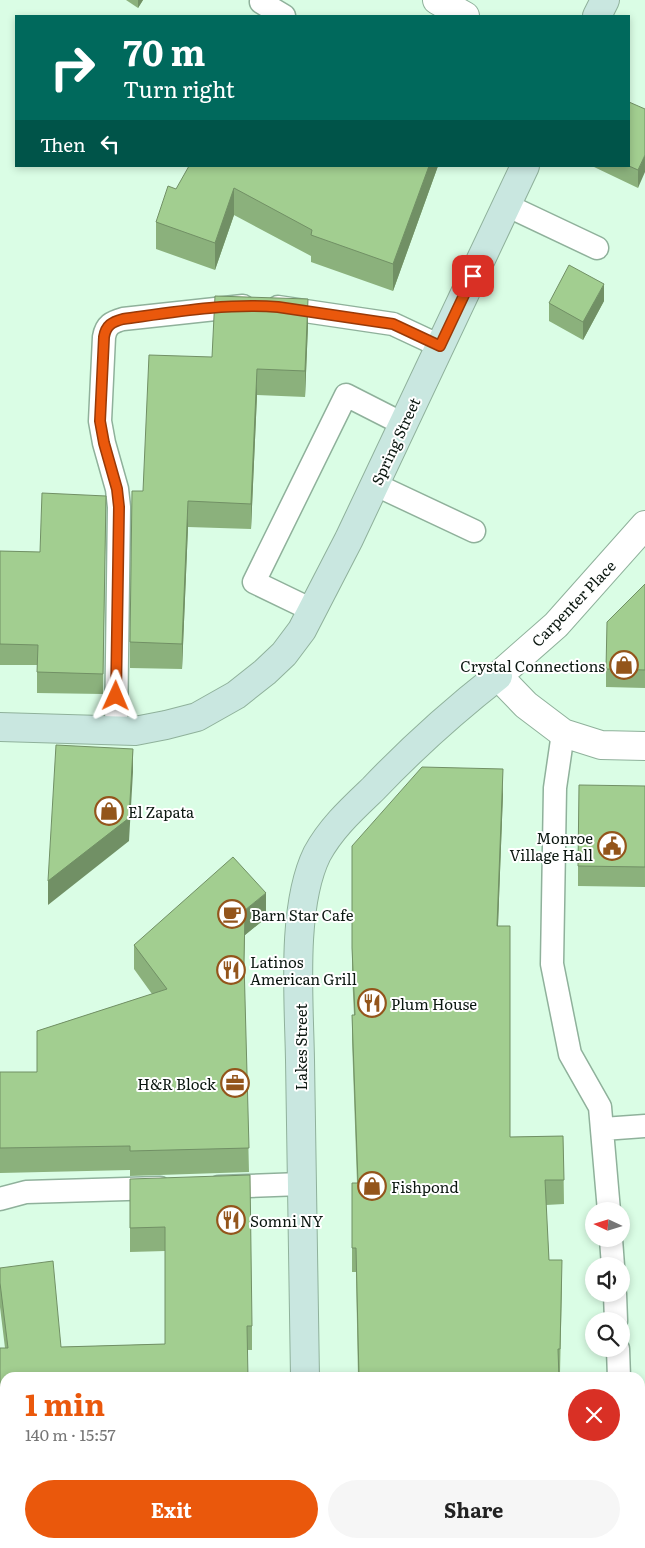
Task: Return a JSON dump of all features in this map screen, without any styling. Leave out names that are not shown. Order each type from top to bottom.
[{"type":"street","points":[[437,0],[463,15]]},
{"type":"street","points":[[598,15],[605,0]]},
{"type":"street","name":"Spring Street","points":[[0,727],[135,731],[166,725],[197,717],[236,695],[284,654],[302,630],[312,610],[403,424],[524,167]]},
{"type":"street","name":"Carpenter Place","points":[[498,676],[556,625],[645,525]]},
{"type":"street","points":[[498,676],[526,705],[563,733],[601,746],[645,746]]},
{"type":"street","name":"Lakes Street","points":[[305,1372],[299,960],[302,907],[309,878],[317,855],[333,829],[414,746],[458,707],[498,676]]},
{"type":"lane","points":[[261,2],[282,15]]},
{"type":"lane","points":[[506,206],[597,248]]},
{"type":"lane","points":[[116,731],[119,507],[117,489],[100,421],[106,328],[112,322],[123,319],[226,307],[259,306],[288,308],[393,324],[440,346]]},
{"type":"lane","points":[[312,610],[254,582],[346,395],[403,424]]},
{"type":"lane","points":[[374,484],[474,531]]},
{"type":"lane","points":[[563,733],[555,788],[552,964],[570,1054],[600,1107],[608,1202]]},
{"type":"lane","points":[[603,1129],[645,1126]]},
{"type":"lane","points":[[0,1199],[26,1192],[301,1184]]},
{"type":"lane","points":[[618,1357],[619,1372]]},
{"type":"building","points":[[630,102],[645,109],[645,155],[638,170],[630,166]]},
{"type":"building","points":[[188,167],[429,167],[393,264],[311,235],[312,230],[234,188],[215,243],[156,222],[168,186],[176,189]]},
{"type":"building","points":[[569,265],[604,284],[583,322],[549,303]]},
{"type":"building","points":[[215,296],[308,299],[305,371],[257,369],[251,504],[188,501],[182,644],[130,642],[132,491],[143,491],[149,355],[212,357]]},
{"type":"building","points":[[42,493],[106,496],[103,674],[37,672],[38,645],[0,644],[0,551],[40,552]]},
{"type":"building","points":[[645,584],[645,670],[606,669],[607,622]]},
{"type":"building","points":[[56,745],[133,749],[129,818],[48,881]]},
{"type":"building","points":[[422,767],[503,769],[497,926],[510,926],[510,1137],[563,1136],[564,1180],[545,1180],[549,1260],[562,1260],[559,1372],[359,1372],[356,1248],[352,1248],[352,1183],[358,1183],[352,1015],[355,1015],[352,948],[352,846]]},
{"type":"building","name":"Monroe Village Hall","points":[[579,785],[645,786],[645,867],[578,866]]},
{"type":"building","points":[[233,857],[266,893],[245,910],[244,961],[249,1148],[130,1151],[130,1146],[0,1148],[0,1072],[37,1072],[37,1031],[167,989],[134,945]]},
{"type":"building","points":[[250,1175],[252,1326],[247,1326],[248,1372],[0,1372],[0,1348],[8,1348],[0,1268],[53,1261],[61,1347],[165,1344],[165,1227],[130,1228],[130,1179]]},
{"type":"place","name":"Crystal Connections","points":[[624,665]]},
{"type":"place","name":"El Zapata","points":[[109,811]]},
{"type":"place","name":"Monroe Village Hall","points":[[612,846]]},
{"type":"place","name":"Barn Star Cafe","points":[[232,914]]},
{"type":"place","name":"Latinos American Grill","points":[[231,970]]},
{"type":"place","name":"Plum House","points":[[372,1003]]},
{"type":"place","name":"H&R Block","points":[[235,1083]]},
{"type":"place","name":"Fishpond","points":[[372,1186]]},
{"type":"place","name":"Somni NY","points":[[231,1220]]},
{"type":"route","points":[[116,696],[119,507],[117,489],[100,421],[106,328],[112,322],[123,319],[226,307],[278,307],[393,324],[440,346],[473,276]]}]
